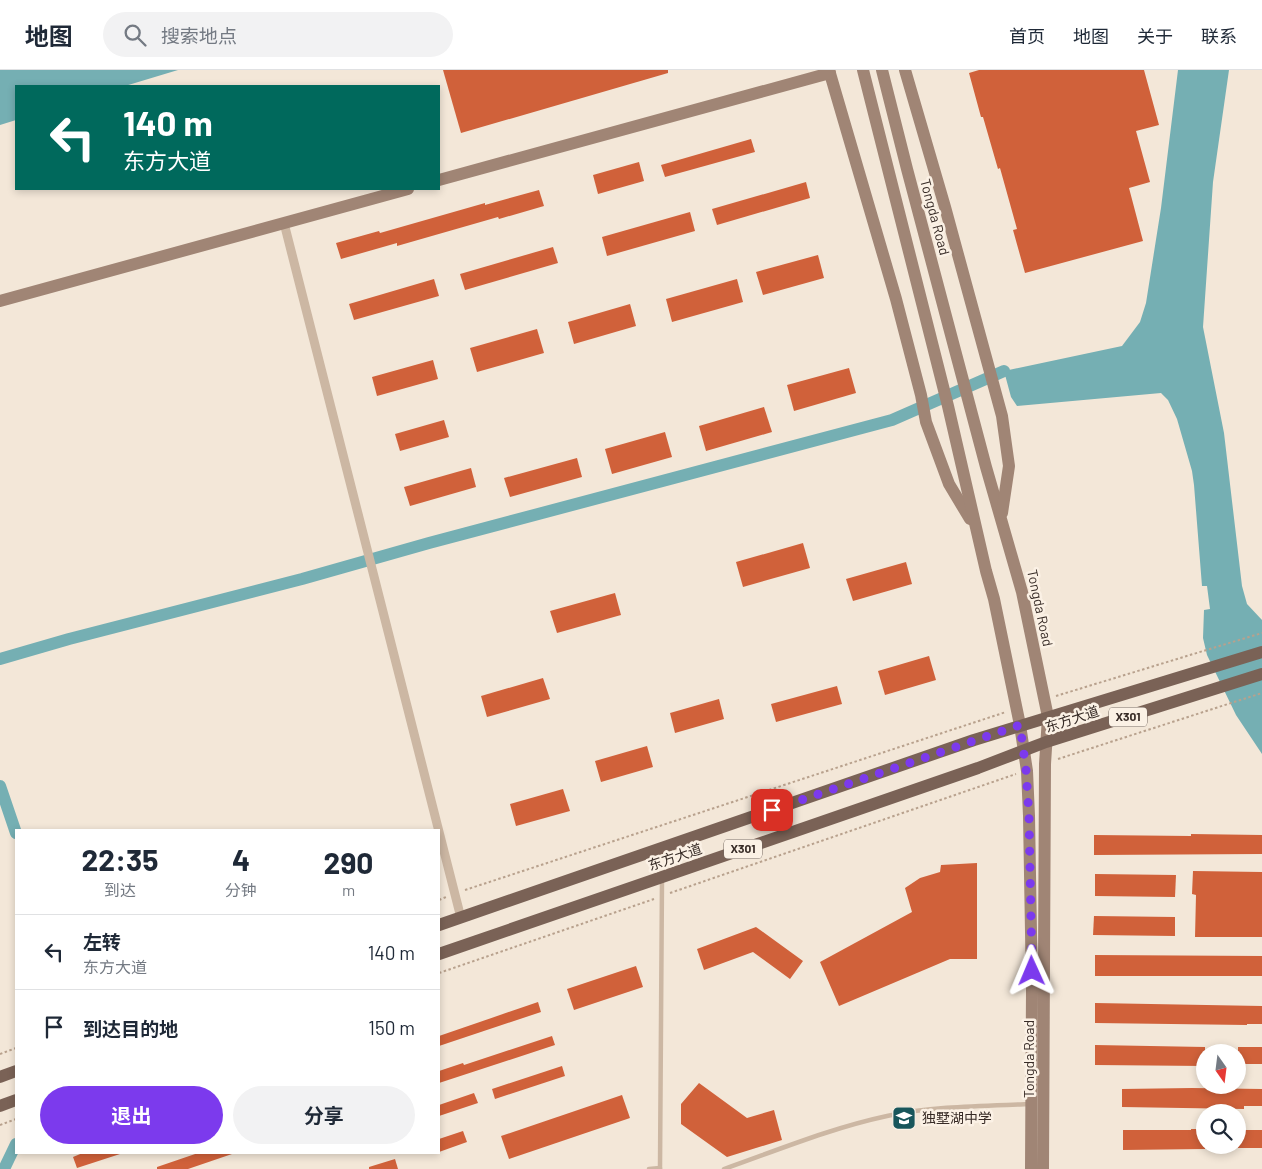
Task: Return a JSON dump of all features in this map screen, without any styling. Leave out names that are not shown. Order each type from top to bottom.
[{"type":"main road","name":"Tongda Road","points":[[863,70],[948,406],[994,599],[1020,725],[1026,770],[1029,816],[1031,1169]]},
{"type":"main road","name":"Tongda Road","points":[[882,70],[1022,592],[1048,717],[1045,764],[1043,1169]]},
{"type":"main road","points":[[905,70],[945,207],[1002,416],[1009,466],[1001,518]]},
{"type":"main road","points":[[440,180],[829,72],[896,299],[922,395],[926,422],[949,484],[976,529]]},
{"type":"main road","points":[[0,301],[404,190]]},
{"type":"main road","name":"东方大道","points":[[440,925],[1020,725],[1262,652]]},
{"type":"main road","name":"东方大道","points":[[440,954],[1046,742],[1262,674]]},
{"type":"main road","points":[[0,1077],[15,1072]]},
{"type":"main road","points":[[0,1106],[15,1100]]},
{"type":"street","points":[[284,223],[438,829]]},
{"type":"street","points":[[440,836],[461,918]]},
{"type":"lane","points":[[649,1169],[660,1168],[662,877]]},
{"type":"lane","points":[[724,1169],[821,1134],[888,1116],[955,1107],[1031,1104]]},
{"type":"path","points":[[1055,697],[1262,633]]},
{"type":"path","points":[[1045,764],[1262,693]]},
{"type":"path","points":[[463,891],[1011,710]]},
{"type":"path","points":[[440,973],[1026,770]]},
{"type":"path","points":[[440,900],[447,897]]},
{"type":"path","points":[[0,1054],[15,1048]]},
{"type":"path","points":[[0,1125],[15,1119]]},
{"type":"water","points":[[0,70],[178,70],[128,85],[15,85],[15,120],[0,125]]},
{"type":"water","points":[[1178,70],[1229,70],[1213,182],[1203,327],[1224,433],[1242,586],[1247,604],[1262,620],[1262,754],[1236,715],[1207,655],[1203,638],[1204,610],[1210,609],[1207,586],[1202,586],[1192,471],[1177,419],[1168,400],[1161,393],[1017,406],[1011,397],[1004,371],[1122,346],[1140,322],[1146,303],[1161,208]]},
{"type":"building","points":[[443,70],[668,70],[668,73],[461,133]]},
{"type":"building","points":[[979,70],[1144,70],[1159,125],[1136,131],[1150,182],[1129,188],[1143,241],[1025,273],[1013,230],[1017,229],[1000,168],[998,169],[983,117],[981,117],[969,73]]},
{"type":"building","points":[[751,139],[755,152],[665,177],[661,165]]},
{"type":"building","points":[[639,162],[644,181],[598,194],[593,175]]},
{"type":"building","points":[[806,182],[810,198],[717,225],[712,209]]},
{"type":"building","points":[[539,190],[544,206],[397,246],[397,243],[341,259],[336,243],[379,231],[380,233],[485,203],[485,205]]},
{"type":"building","points":[[690,212],[695,231],[607,256],[602,237]]},
{"type":"building","points":[[553,247],[558,263],[465,290],[460,274]]},
{"type":"building","points":[[818,255],[824,278],[763,295],[756,272]]},
{"type":"building","points":[[434,279],[439,296],[354,320],[349,304]]},
{"type":"building","points":[[737,279],[743,302],[672,322],[666,299]]},
{"type":"building","points":[[630,304],[636,326],[574,344],[568,322]]},
{"type":"building","points":[[537,329],[544,353],[477,372],[470,348]]},
{"type":"building","points":[[433,360],[438,379],[377,396],[372,377]]},
{"type":"building","points":[[849,368],[856,393],[794,411],[787,385]]},
{"type":"building","points":[[764,407],[772,432],[706,451],[699,426]]},
{"type":"building","points":[[444,420],[449,437],[400,451],[395,434]]},
{"type":"building","points":[[665,432],[672,457],[612,474],[605,449]]},
{"type":"building","points":[[577,458],[582,477],[510,497],[504,478]]},
{"type":"building","points":[[471,468],[476,487],[410,506],[404,487]]},
{"type":"building","points":[[803,543],[810,568],[743,587],[736,562]]},
{"type":"building","points":[[906,562],[912,584],[853,601],[846,579]]},
{"type":"building","points":[[615,593],[621,615],[557,633],[550,611]]},
{"type":"building","points":[[929,656],[936,680],[885,695],[878,671]]},
{"type":"building","points":[[543,678],[550,699],[487,717],[481,696]]},
{"type":"building","points":[[837,686],[842,704],[776,722],[771,704]]},
{"type":"building","points":[[719,699],[724,719],[675,733],[670,713]]},
{"type":"building","points":[[647,746],[653,767],[601,782],[595,761]]},
{"type":"building","points":[[563,789],[570,811],[516,826],[510,804]]},
{"type":"building","points":[[1191,834],[1262,835],[1262,854],[1094,855],[1094,835],[1191,836]]},
{"type":"building","points":[[977,863],[977,959],[950,959],[839,1006],[820,962],[912,912],[905,888],[920,878],[940,872],[941,865]]},
{"type":"building","points":[[1193,871],[1262,872],[1262,937],[1195,937],[1196,895],[1192,894]]},
{"type":"building","points":[[1095,874],[1176,875],[1175,897],[1095,896]]},
{"type":"building","points":[[1094,916],[1175,917],[1175,936],[1093,935]]},
{"type":"building","points":[[756,927],[803,961],[790,979],[753,952],[704,970],[697,949]]},
{"type":"building","points":[[1095,955],[1262,956],[1262,976],[1095,976]]},
{"type":"building","points":[[636,966],[643,987],[574,1010],[567,989]]},
{"type":"building","points":[[538,1002],[541,1012],[440,1046],[440,1036]]},
{"type":"building","points":[[1095,1003],[1262,1006],[1262,1024],[1095,1023]]},
{"type":"building","points":[[552,1036],[555,1045],[440,1083],[440,1071],[463,1063],[464,1065]]},
{"type":"building","points":[[1095,1045],[1196,1047],[1196,1066],[1095,1065]]},
{"type":"building","points":[[1246,1047],[1262,1047],[1262,1064],[1246,1064]]},
{"type":"building","points":[[562,1066],[565,1076],[495,1099],[492,1089]]},
{"type":"building","points":[[699,1083],[747,1118],[774,1110],[782,1140],[727,1157],[681,1124],[681,1104]]},
{"type":"building","points":[[1196,1088],[1196,1094],[1246,1094],[1246,1089],[1262,1089],[1262,1106],[1246,1106],[1246,1104],[1196,1104],[1196,1108],[1122,1107],[1122,1089]]},
{"type":"building","points":[[474,1093],[478,1103],[440,1116],[440,1105]]},
{"type":"building","points":[[622,1095],[630,1118],[509,1159],[501,1136]]},
{"type":"building","points":[[1196,1129],[1196,1149],[1123,1150],[1123,1130]]},
{"type":"building","points":[[1246,1130],[1262,1130],[1262,1148],[1246,1148]]},
{"type":"building","points":[[463,1131],[467,1142],[440,1152],[440,1139]]},
{"type":"building","points":[[80,1154],[120,1154],[77,1168],[73,1157]]},
{"type":"building","points":[[195,1154],[232,1154],[188,1169],[157,1169],[157,1167]]},
{"type":"building","points":[[395,1159],[398,1169],[369,1169],[369,1167]]},
{"type":"waterway","points":[[0,659],[892,420],[1004,371]]},
{"type":"waterway","points":[[0,786],[15,830]]},
{"type":"waterway","points":[[4,1169],[15,1146]]},
{"type":"place","name":"独墅湖中学","points":[[904,1118]]},
{"type":"route","points":[[772,810],[1020,725],[1026,770],[1029,816],[1032,971]]}]
